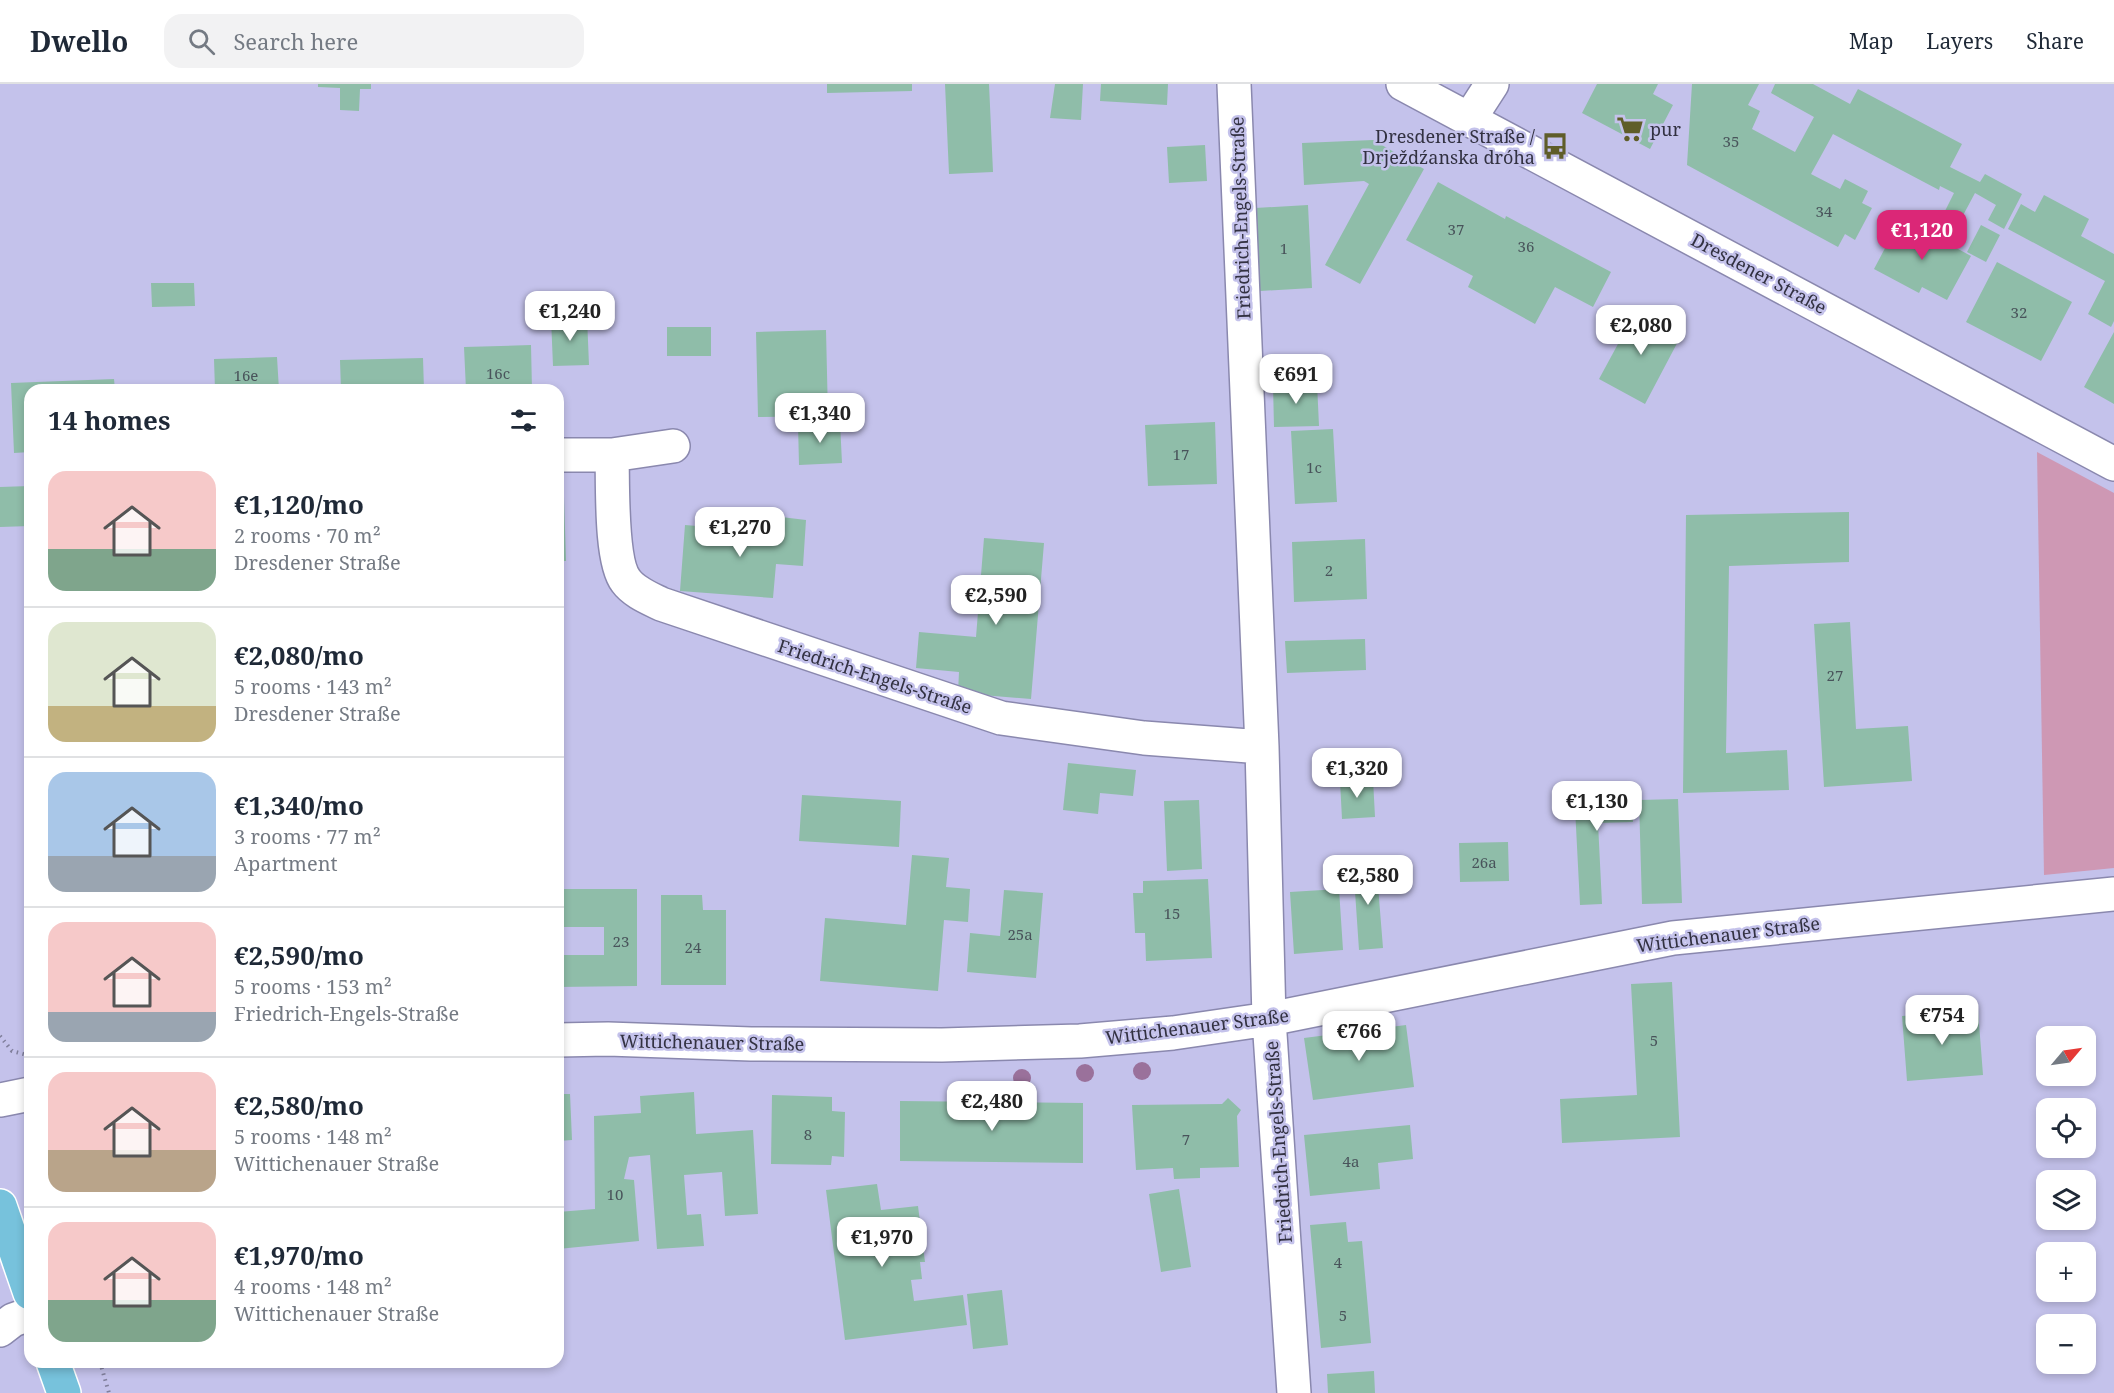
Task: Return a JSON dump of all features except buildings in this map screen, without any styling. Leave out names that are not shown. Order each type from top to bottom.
[{"type":"main road","points":[[0,1206],[24,1276]]},
{"type":"main road","points":[[55,1368],[63,1393]]},
{"type":"street","name":"Friedrich-Engels-Straße","points":[[1234,84],[1262,747],[1269,1019],[1294,1393]]},
{"type":"street","name":"Dresdener Straße","points":[[1403,84],[2114,464]]},
{"type":"street","points":[[1470,118],[1492,84]]},
{"type":"street","points":[[564,455],[612,455],[673,446]]},
{"type":"street","name":"Friedrich-Engels-Straße","points":[[612,455],[616,558],[625,580],[643,595],[661,604],[1001,718],[1144,738],[1262,747]]},
{"type":"street","name":"Wittichenauer Straße","points":[[564,1040],[608,1039],[783,1045],[942,1045],[1080,1041],[1173,1033],[1269,1019],[1673,938],[2114,894]]},
{"type":"street","points":[[0,1100],[24,1095]]},
{"type":"street","points":[[0,1330],[13,1320],[24,1316]]},
{"type":"path","points":[[0,1035],[12,1051],[24,1054]]},
{"type":"path","points":[[102,1368],[109,1393]]},
{"type":"shaded area","points":[[2037,452],[2114,493],[2114,868],[2044,875]]},
{"type":"place","name":"pur","points":[[1630,129]]},
{"type":"place","name":"Dresdener Straße / Drježdźanska dróha","points":[[1555,146]]}]
